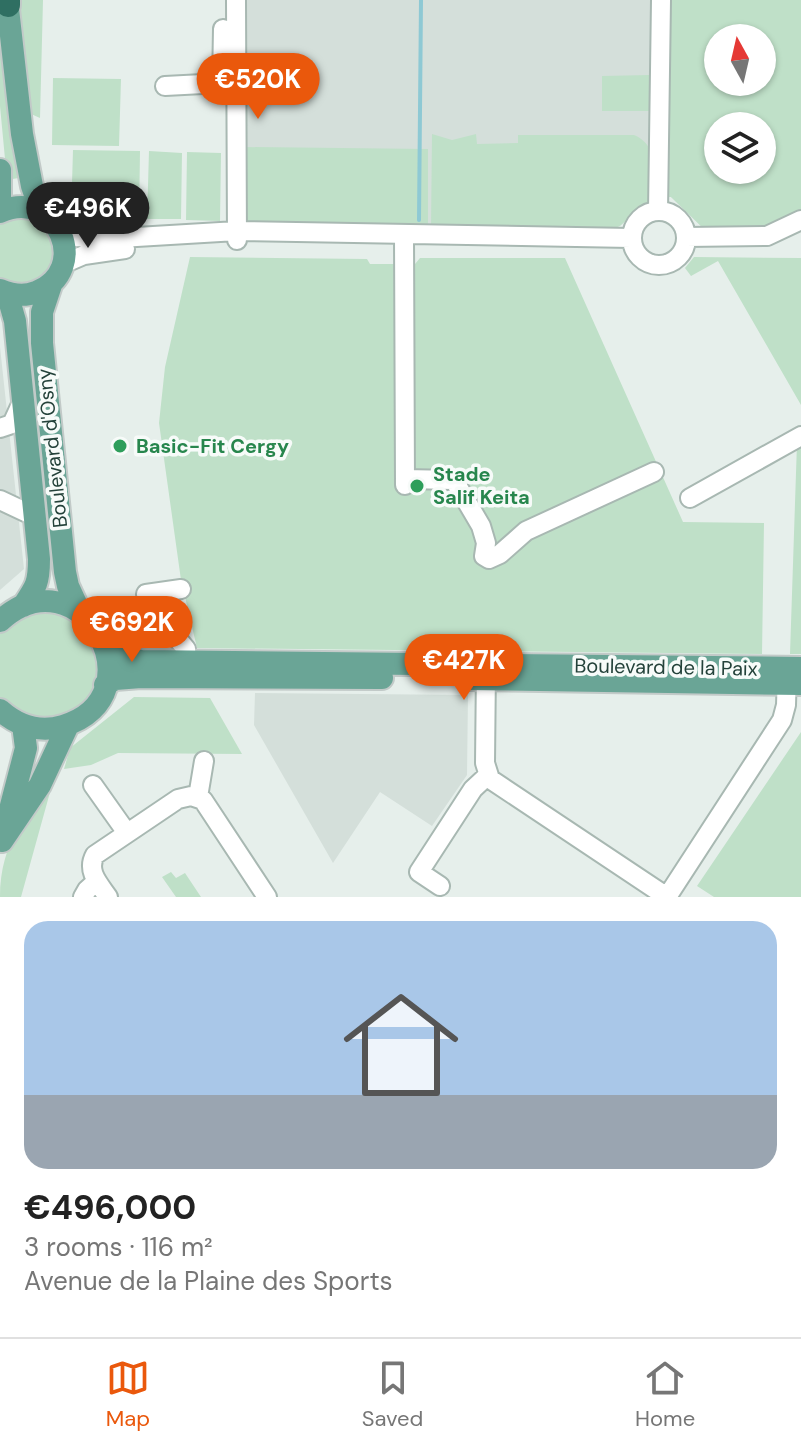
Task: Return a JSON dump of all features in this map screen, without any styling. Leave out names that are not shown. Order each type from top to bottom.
[{"type":"main road","points":[[7,2],[22,134],[32,186],[41,212]]},
{"type":"main road","points":[[0,170],[0,206]]},
{"type":"main road","points":[[0,212],[22,207],[41,212],[54,222],[62,236]]},
{"type":"main road","name":"Boulevard d'Osny","points":[[62,236],[65,250],[42,312],[42,343],[65,572],[80,612],[93,624],[105,644]]},
{"type":"main road","points":[[3,292],[27,295],[41,291],[57,273]]},
{"type":"main road","name":"Boulevard d'Osny","points":[[3,292],[15,321],[39,577],[35,591],[23,606]]},
{"type":"main road","points":[[0,621],[23,606],[39,602],[56,603],[80,612]]},
{"type":"main road","points":[[0,710],[23,725],[45,729],[68,725],[82,717],[94,706],[105,685],[109,662],[105,644]]},
{"type":"main road","name":"Boulevard de la Paix","points":[[105,644],[126,660],[485,673]]},
{"type":"main road","name":"Boulevard de la Paix","points":[[105,685],[115,679],[141,677],[485,673],[794,676]]},
{"type":"main road","points":[[1,844],[26,748],[23,725]]},
{"type":"main road","points":[[1,844],[40,785],[68,725]]},
{"type":"street","points":[[236,0],[230,61],[237,237]]},
{"type":"street","points":[[658,211],[661,0]]},
{"type":"street","points":[[165,86],[222,83],[230,61],[223,29]]},
{"type":"street","points":[[658,211],[666,212],[680,221],[686,237],[680,255],[661,265],[644,261],[637,255],[631,238],[632,230],[642,216],[658,211]]},
{"type":"street","points":[[686,237],[767,236],[801,220]]},
{"type":"street","points":[[62,236],[103,239],[355,235],[631,238]]},
{"type":"street","points":[[404,235],[405,482],[454,480],[481,526],[486,543],[484,556],[489,559],[500,554],[526,531],[654,472]]},
{"type":"street","points":[[57,273],[80,256],[99,252],[237,237]]},
{"type":"street","points":[[0,428],[12,424],[23,400]]},
{"type":"street","points":[[690,498],[801,436]]},
{"type":"street","points":[[0,500],[34,516]]},
{"type":"street","points":[[181,589],[146,594],[147,602],[186,649],[187,661]]},
{"type":"street","points":[[485,673],[487,776],[667,897],[782,720],[794,676]]},
{"type":"street","points":[[198,797],[204,761]]},
{"type":"street","points":[[440,886],[419,872],[473,789],[487,776]]},
{"type":"street","points":[[93,785],[127,833]]},
{"type":"street","points":[[108,897],[92,871],[93,858],[181,798],[198,797],[203,800],[267,897]]},
{"type":"street","points":[[83,897],[97,881]]},
{"type":"shaded area","points":[[246,0],[792,0],[776,147],[776,112],[704,112],[704,184],[772,184],[767,229],[703,228],[671,197],[648,198],[615,228],[252,223],[245,216]]},
{"type":"shaded area","points":[[0,347],[24,569],[0,590]]},
{"type":"shaded area","points":[[255,693],[468,695],[467,775],[432,826],[380,792],[333,863],[254,725]]},
{"type":"green space","points":[[0,0],[24,177],[7,180],[0,106]]},
{"type":"green space","points":[[14,0],[43,0],[40,118],[31,114],[25,101]]},
{"type":"green space","points":[[669,0],[801,0],[801,212],[770,228],[703,228],[668,197]]},
{"type":"green space","points":[[650,75],[650,111],[602,111],[602,76]]},
{"type":"green space","points":[[53,78],[121,79],[119,146],[52,145]]},
{"type":"green space","points":[[432,134],[452,140],[476,134],[477,144],[518,143],[518,135],[634,135],[648,146],[651,153],[652,198],[613,229],[431,229]]},
{"type":"green space","points":[[243,147],[428,149],[428,229],[251,227],[244,222]]},
{"type":"green space","points":[[73,150],[140,151],[139,219],[71,217]]},
{"type":"green space","points":[[149,151],[182,153],[181,219],[147,219]]},
{"type":"green space","points":[[187,152],[221,153],[220,221],[186,220]]},
{"type":"green space","points":[[22,215],[46,226],[55,261],[45,276],[18,285],[0,279],[0,222]]},
{"type":"green space","name":"Stade Salif Keita","points":[[190,257],[367,259],[370,264],[415,264],[420,258],[565,258],[683,522],[764,523],[762,654],[197,648],[181,580],[159,423],[165,367]]},
{"type":"green space","points":[[694,257],[801,258],[801,405],[718,261],[691,276],[685,268]]},
{"type":"green space","points":[[801,441],[801,654],[790,654],[797,443]]},
{"type":"green space","points":[[41,610],[62,613],[81,624],[100,662],[98,683],[87,702],[49,721],[27,718],[8,708],[0,697],[0,634],[20,616]]},
{"type":"green space","points":[[134,697],[210,698],[242,754],[118,753],[91,765],[64,769],[70,748]]},
{"type":"green space","points":[[801,732],[801,897],[714,897],[697,886]]},
{"type":"green space","points":[[57,767],[21,897],[0,897],[1,877],[10,843]]},
{"type":"green space","points":[[171,872],[176,878],[185,873],[201,897],[176,897],[162,877]]},
{"type":"waterway","points":[[419,220],[421,0]]},
{"type":"place","name":"Basic-Fit Cergy","points":[[120,446]]},
{"type":"place","name":"Stade Salif Keita","points":[[417,486]]}]
